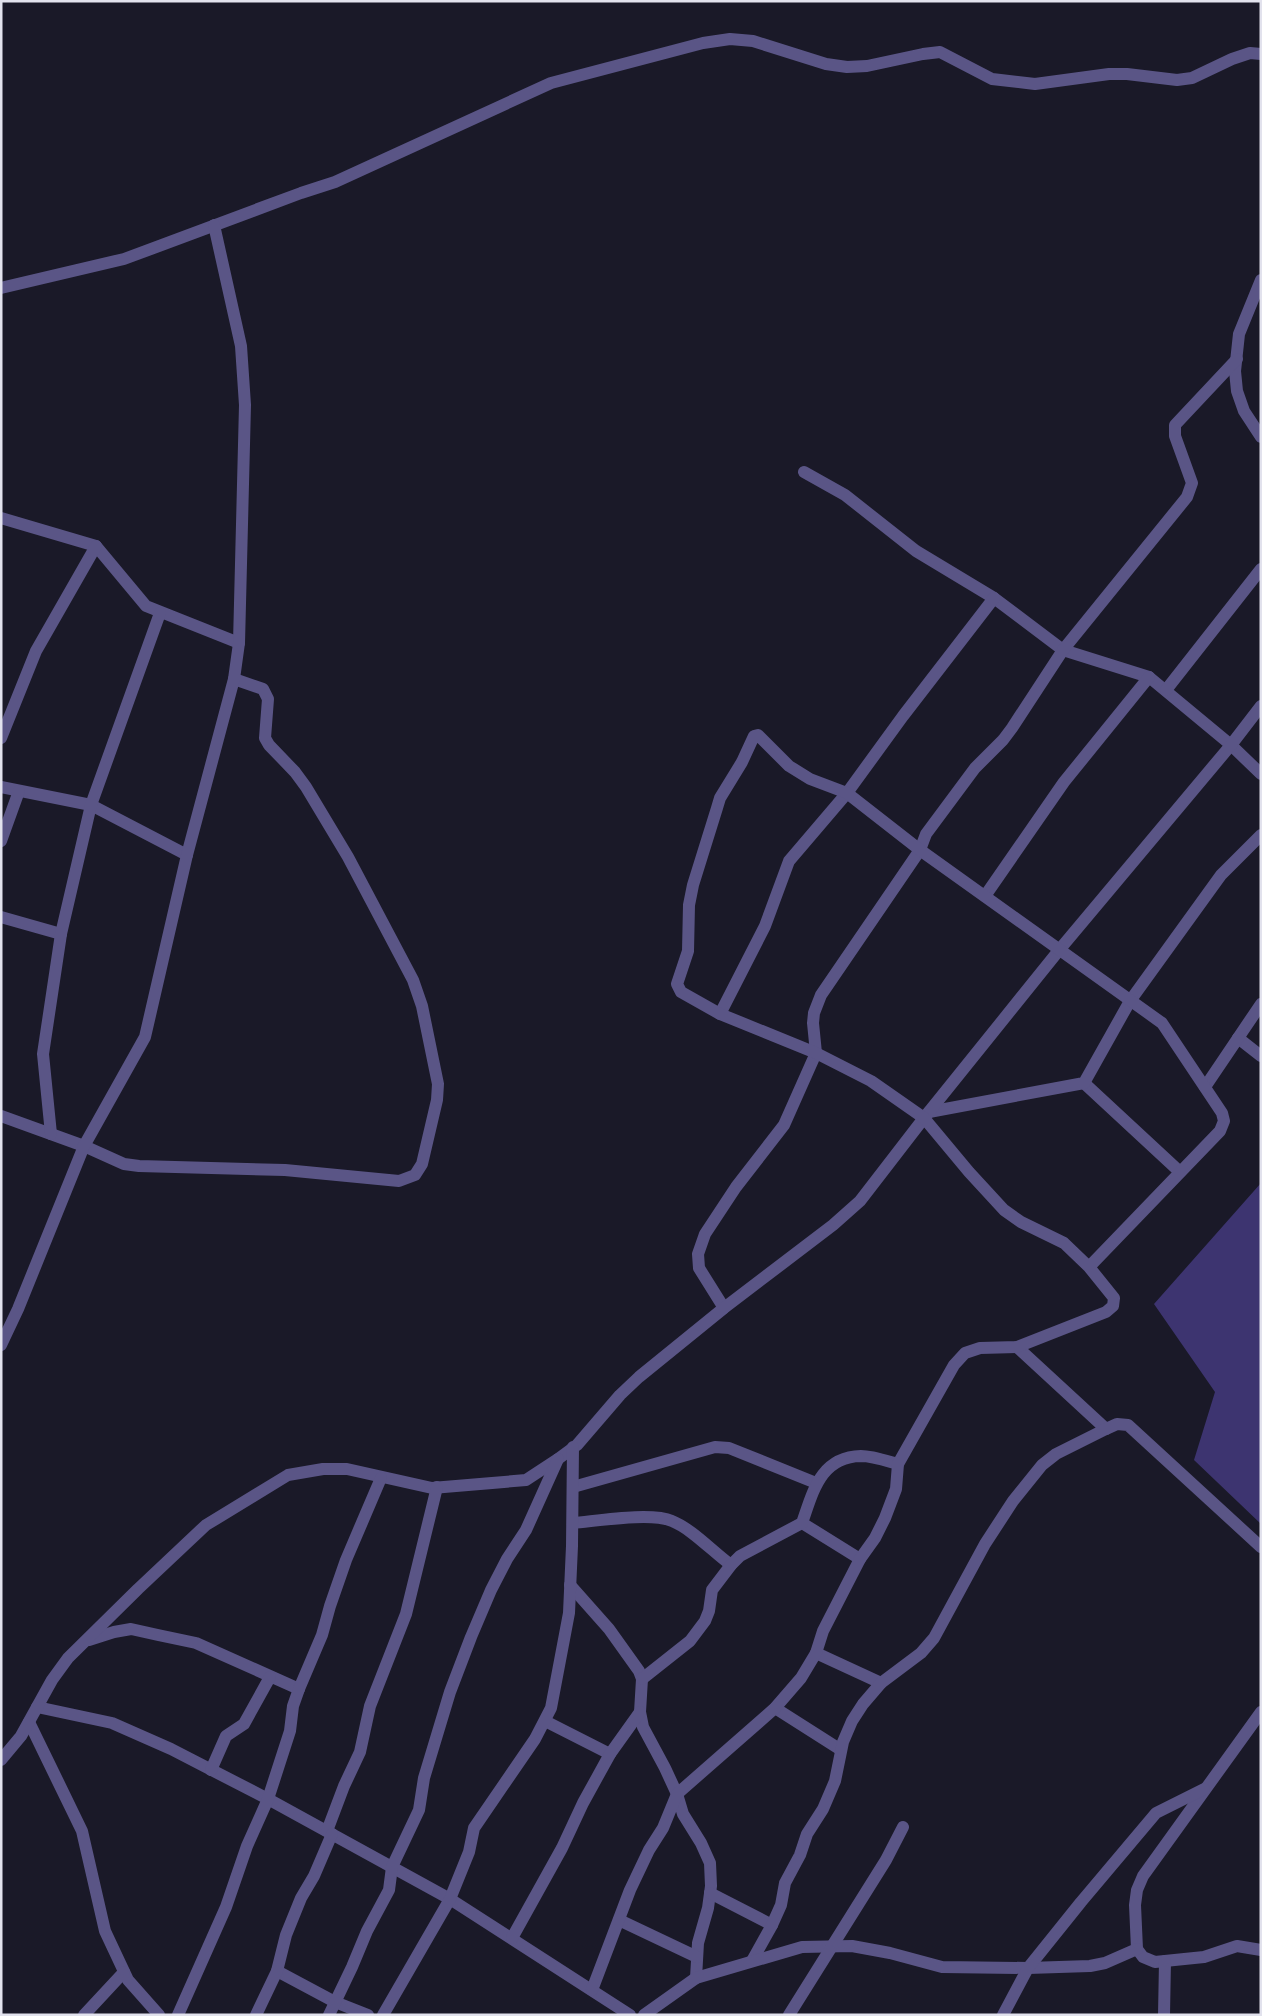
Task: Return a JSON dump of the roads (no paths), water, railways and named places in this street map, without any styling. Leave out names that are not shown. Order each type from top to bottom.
[{"type":"street","points":[[1,288],[124,259],[334,182],[551,83],[703,43],[730,39],[753,41],[826,64],[847,67],[867,66],[940,52],[992,79],[1035,84],[1109,74],[1127,74],[1177,80],[1192,78],[1232,59],[1250,54],[1261,54]]},
{"type":"street","points":[[1,1345],[18,1309],[84,1146],[145,1037],[151,1018],[187,855],[234,679],[239,643],[245,405],[241,346],[214,225]]},
{"type":"street","points":[[1261,280],[1239,334],[1235,371],[1237,391],[1244,411],[1261,436]]},
{"type":"street","points":[[724,1308],[699,1268],[698,1254],[705,1234],[736,1187],[784,1125],[816,1053],[813,1023],[814,1012],[821,995],[920,850],[926,834],[975,768],[1003,740],[1012,728],[1063,650],[1187,497],[1192,483],[1174,436],[1175,426],[1237,359]]},
{"type":"street","points":[[804,472],[844,495],[916,551],[994,598],[1063,650],[1148,677],[1231,745],[1261,774]]},
{"type":"street","points":[[1,518],[96,546],[146,606],[239,643]]},
{"type":"street","points":[[1,738],[36,651],[96,546]]},
{"type":"street","points":[[1166,690],[1261,568]]},
{"type":"street","points":[[720,1014],[765,926],[789,860],[847,793],[903,716],[994,598]]},
{"type":"street","points":[[51,1134],[43,1054],[61,934],[91,805],[160,613]]},
{"type":"street","points":[[985,896],[1064,782],[1148,677]]},
{"type":"street","points":[[1,1116],[84,1146],[124,1164],[139,1166],[285,1170],[399,1181],[415,1175],[422,1164],[437,1100],[438,1084],[422,1006],[413,980],[348,858],[306,787],[295,772],[268,745],[265,738],[268,699],[263,689],[234,679]]},
{"type":"street","points":[[1,1760],[21,1736],[52,1680],[68,1658],[138,1588],[206,1525],[288,1475],[323,1469],[347,1469],[381,1478],[437,1487],[526,1480],[573,1447],[639,1377],[724,1308],[833,1225],[860,1201],[926,1115],[1060,949],[1231,745],[1261,706]]},
{"type":"street","points":[[592,1990],[630,1890],[649,1850],[663,1828],[677,1794],[775,1708],[801,1678],[816,1653],[823,1631],[860,1559],[885,1518],[896,1489],[898,1464],[954,1365],[965,1352],[980,1348],[1017,1347],[1106,1312],[1112,1306],[1114,1298],[1089,1267],[1064,1243],[1021,1222],[1004,1210],[969,1172],[926,1115],[872,1081],[816,1053],[720,1014],[681,992],[677,984],[688,951],[689,905],[693,885],[720,798],[742,762],[754,736],[758,735],[762,738],[776,754],[799,772],[847,793],[920,850],[1162,1023],[1222,1113],[1224,1122],[1220,1132],[1089,1267]]},
{"type":"street","points":[[1,787],[91,805],[187,855]]},
{"type":"street","points":[[1,841],[19,791]]},
{"type":"street","points":[[926,1115],[1084,1083],[1130,1001],[1221,875],[1261,835]]},
{"type":"street","points":[[1,917],[61,934]]},
{"type":"street","points":[[1205,1088],[1261,1004]]},
{"type":"street","points":[[1238,1038],[1261,1056]]},
{"type":"street","points":[[1084,1083],[1180,1172]]},
{"type":"street","points":[[1017,1347],[1106,1429]]},
{"type":"street","points":[[752,1961],[781,1905],[785,1883],[800,1855],[806,1834],[823,1809],[835,1781],[841,1750],[852,1722],[881,1683],[921,1653],[934,1638],[985,1544],[1013,1501],[1042,1465],[1056,1454],[1106,1429],[1118,1424],[1128,1425],[1136,1430],[1261,1546]]},
{"type":"street","points":[[383,2015],[450,1899],[469,1852],[474,1828],[546,1722],[551,1708],[569,1613],[573,1523],[573,1447]]},
{"type":"street","points":[[573,1488],[715,1448],[729,1448],[816,1483]]},
{"type":"street","points":[[642,1678],[690,1641],[705,1622],[710,1611],[712,1590],[740,1556],[802,1523],[816,1483],[825,1470],[841,1460],[861,1456],[898,1464]]},
{"type":"street","points":[[329,2015],[367,1931],[389,1890],[392,1867],[419,1810],[424,1778],[448,1698],[471,1636],[491,1590],[526,1530],[558,1459]]},
{"type":"street","points":[[178,2015],[226,1907],[247,1846],[268,1799],[290,1731],[293,1706],[316,1652],[346,1560],[381,1478]]},
{"type":"street","points":[[256,2015],[277,1971],[286,1935],[295,1911],[314,1876],[360,1752],[370,1706],[406,1614],[437,1487]]},
{"type":"street","points":[[573,1523],[655,1517],[672,1521],[690,1532],[731,1565]]},
{"type":"street","points":[[802,1523],[860,1559]]},
{"type":"street","points":[[570,1586],[626,1651],[642,1678],[640,1712],[643,1727],[677,1794],[683,1814],[701,1843],[710,1863],[710,1893],[708,1908],[698,1943],[696,1978]]},
{"type":"street","points":[[87,1641],[131,1629],[196,1643],[299,1689]]},
{"type":"street","points":[[816,1653],[881,1683]]},
{"type":"street","points":[[211,1770],[226,1736],[244,1724],[270,1677]]},
{"type":"street","points":[[36,1707],[112,1723],[268,1799],[450,1899],[630,2015]]},
{"type":"street","points":[[775,1708],[841,1750]]},
{"type":"street","points":[[512,1938],[562,1848],[583,1803],[610,1754],[640,1712]]},
{"type":"street","points":[[1261,1712],[1142,1876],[1137,1890],[1135,1905],[1137,1950],[1143,1957],[1155,1962],[1204,1957],[1237,1946],[1261,1950]]},
{"type":"street","points":[[29,1722],[82,1831],[105,1931],[128,1980],[159,2015]]},
{"type":"street","points":[[546,1722],[610,1754]]},
{"type":"street","points":[[1003,2015],[1008,2002],[1028,1968],[1087,1894],[1156,1813],[1206,1788]]},
{"type":"street","points":[[789,2015],[886,1860],[903,1827]]},
{"type":"street","points":[[710,1893],[772,1925]]},
{"type":"street","points":[[619,1920],[697,1957]]},
{"type":"street","points":[[644,2015],[696,1978],[802,1947],[852,1946],[890,1952],[942,1967],[1028,1968],[1090,1966],[1105,1963],[1137,1950]]},
{"type":"street","points":[[1164,2015],[1165,1961]]},
{"type":"street","points":[[277,1971],[335,2002],[368,2015]]},
{"type":"street","points":[[84,2015],[124,1972]]}]
